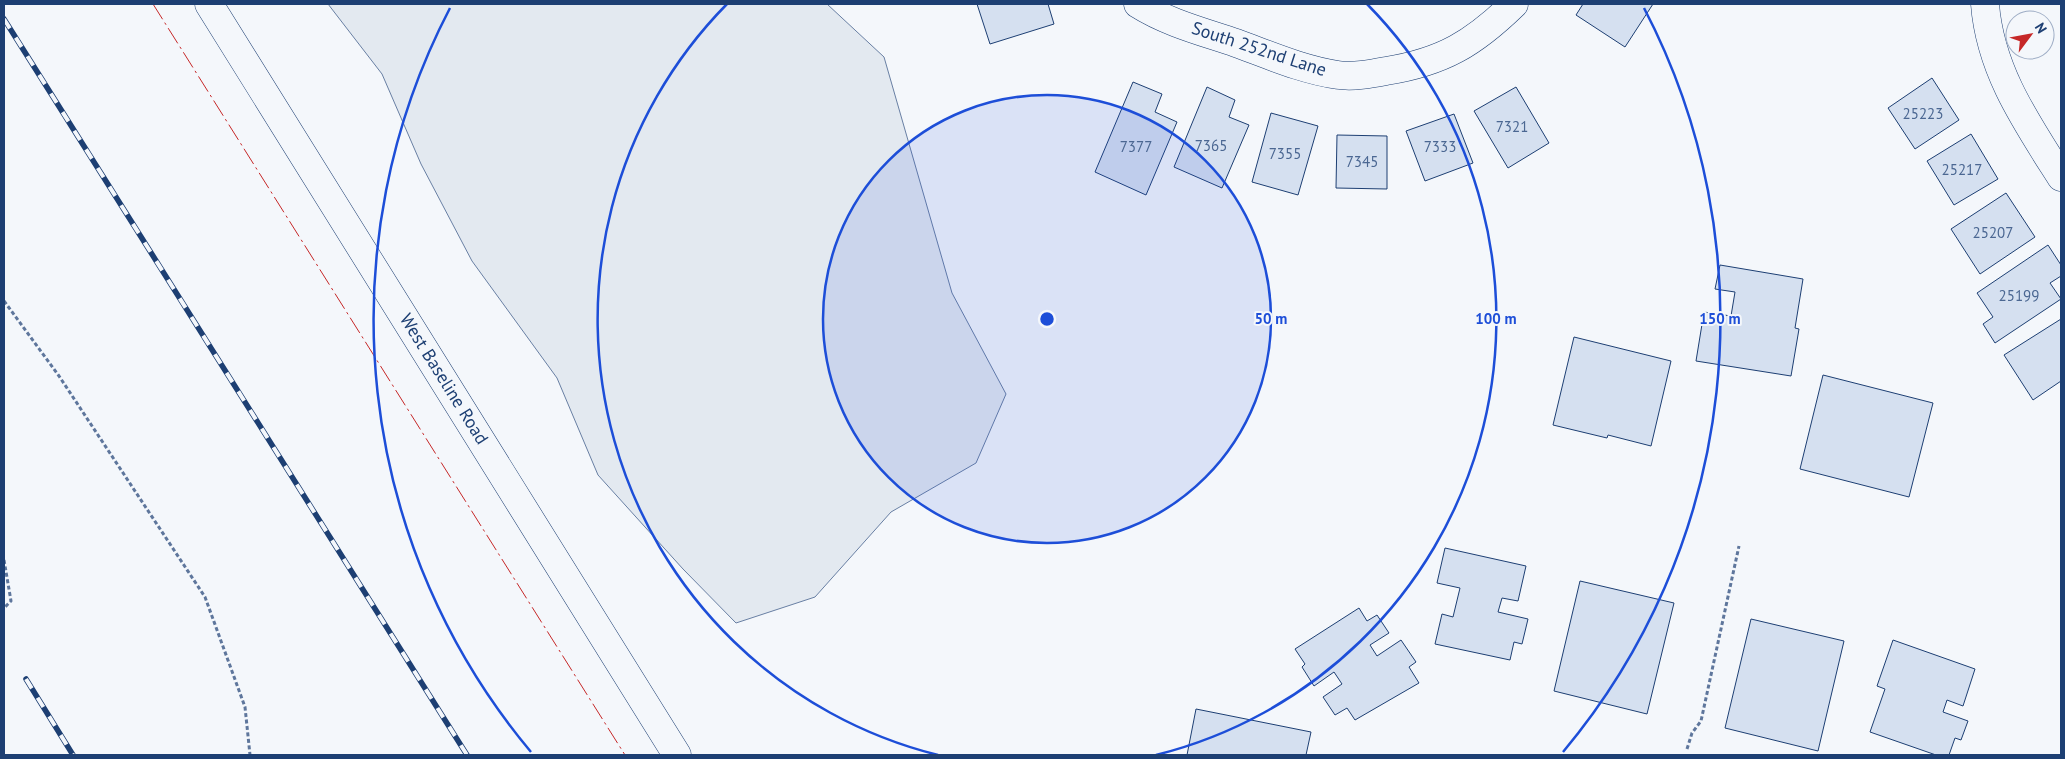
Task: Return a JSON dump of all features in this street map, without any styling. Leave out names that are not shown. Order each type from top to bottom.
[{"type":"main road","name":"West Baseline Road","points":[[209,4],[677,755]]},
{"type":"main road","name":"South 252nd Lane","points":[[1138,4],[1167,18],[1310,69],[1339,75],[1361,76],[1410,67],[1461,48],[1495,22],[1514,4]]},
{"type":"main road","points":[[1985,4],[1986,24],[2003,80],[2061,177]]},
{"type":"path","points":[[4,301],[59,376],[205,597],[245,707],[250,755]]},
{"type":"path","points":[[1687,749],[1692,733],[1701,721],[1739,546]]},
{"type":"path","points":[[4,560],[11,601],[4,608]]},
{"type":"shaded area","points":[[328,4],[827,4],[884,57],[952,293],[1006,394],[976,463],[891,512],[815,597],[736,623],[683,569],[598,475],[557,378],[472,261],[421,164],[382,74]]},
{"type":"building","points":[[977,4],[1048,4],[1054,24],[990,44]]},
{"type":"building","points":[[1583,4],[1653,4],[1625,47],[1576,15]]},
{"type":"building","points":[[1932,78],[1959,120],[1915,149],[1888,108]]},
{"type":"building","points":[[1133,82],[1162,94],[1155,112],[1177,122],[1146,195],[1095,172]]},
{"type":"building","points":[[1207,87],[1235,100],[1229,117],[1249,125],[1222,188],[1174,167]]},
{"type":"building","points":[[1516,87],[1549,143],[1508,168],[1474,111]]},
{"type":"building","points":[[1271,113],[1318,126],[1298,195],[1252,182]]},
{"type":"building","points":[[1454,114],[1473,163],[1425,181],[1406,131]]},
{"type":"building","points":[[1971,134],[1998,179],[1954,205],[1927,161]]},
{"type":"building","points":[[1337,135],[1387,136],[1387,189],[1336,188]]},
{"type":"building","points":[[2006,193],[2035,237],[1980,274],[1951,229]]},
{"type":"building","points":[[2048,245],[2061,265],[2061,276],[2050,283],[2061,299],[1995,343],[1983,324],[1993,317],[1977,293]]},
{"type":"building","points":[[1720,265],[1803,279],[1795,328],[1799,329],[1791,376],[1696,361],[1704,312],[1731,316],[1735,292],[1715,289]]},
{"type":"building","points":[[2061,319],[2061,381],[2033,400],[2004,355]]},
{"type":"building","points":[[1574,337],[1671,361],[1651,446],[1608,435],[1607,438],[1553,425]]},
{"type":"building","points":[[1823,375],[1933,403],[1909,497],[1800,469]]},
{"type":"building","points":[[1445,548],[1526,566],[1518,601],[1502,598],[1498,612],[1528,619],[1522,644],[1514,642],[1510,660],[1435,644],[1442,614],[1453,617],[1460,588],[1437,583]]},
{"type":"building","points":[[1580,581],[1674,603],[1647,714],[1554,691]]},
{"type":"building","points":[[1359,608],[1367,621],[1377,615],[1389,633],[1370,645],[1377,656],[1401,640],[1416,662],[1409,667],[1419,683],[1355,720],[1347,708],[1335,715],[1323,697],[1342,684],[1334,672],[1314,686],[1302,667],[1305,664],[1295,649]]},
{"type":"building","points":[[1751,619],[1844,641],[1818,751],[1725,728]]},
{"type":"building","points":[[1893,640],[1975,669],[1963,706],[1947,700],[1943,712],[1968,721],[1961,740],[1955,738],[1949,755],[1936,755],[1870,732],[1885,689],[1877,686]]},
{"type":"building","points":[[1196,709],[1311,732],[1306,755],[1187,755]]},
{"type":"railway","points":[[4,19],[467,755]]},
{"type":"railway","points":[[26,679],[73,755]]},
{"type":"power","points":[[153,4],[625,755]]}]
